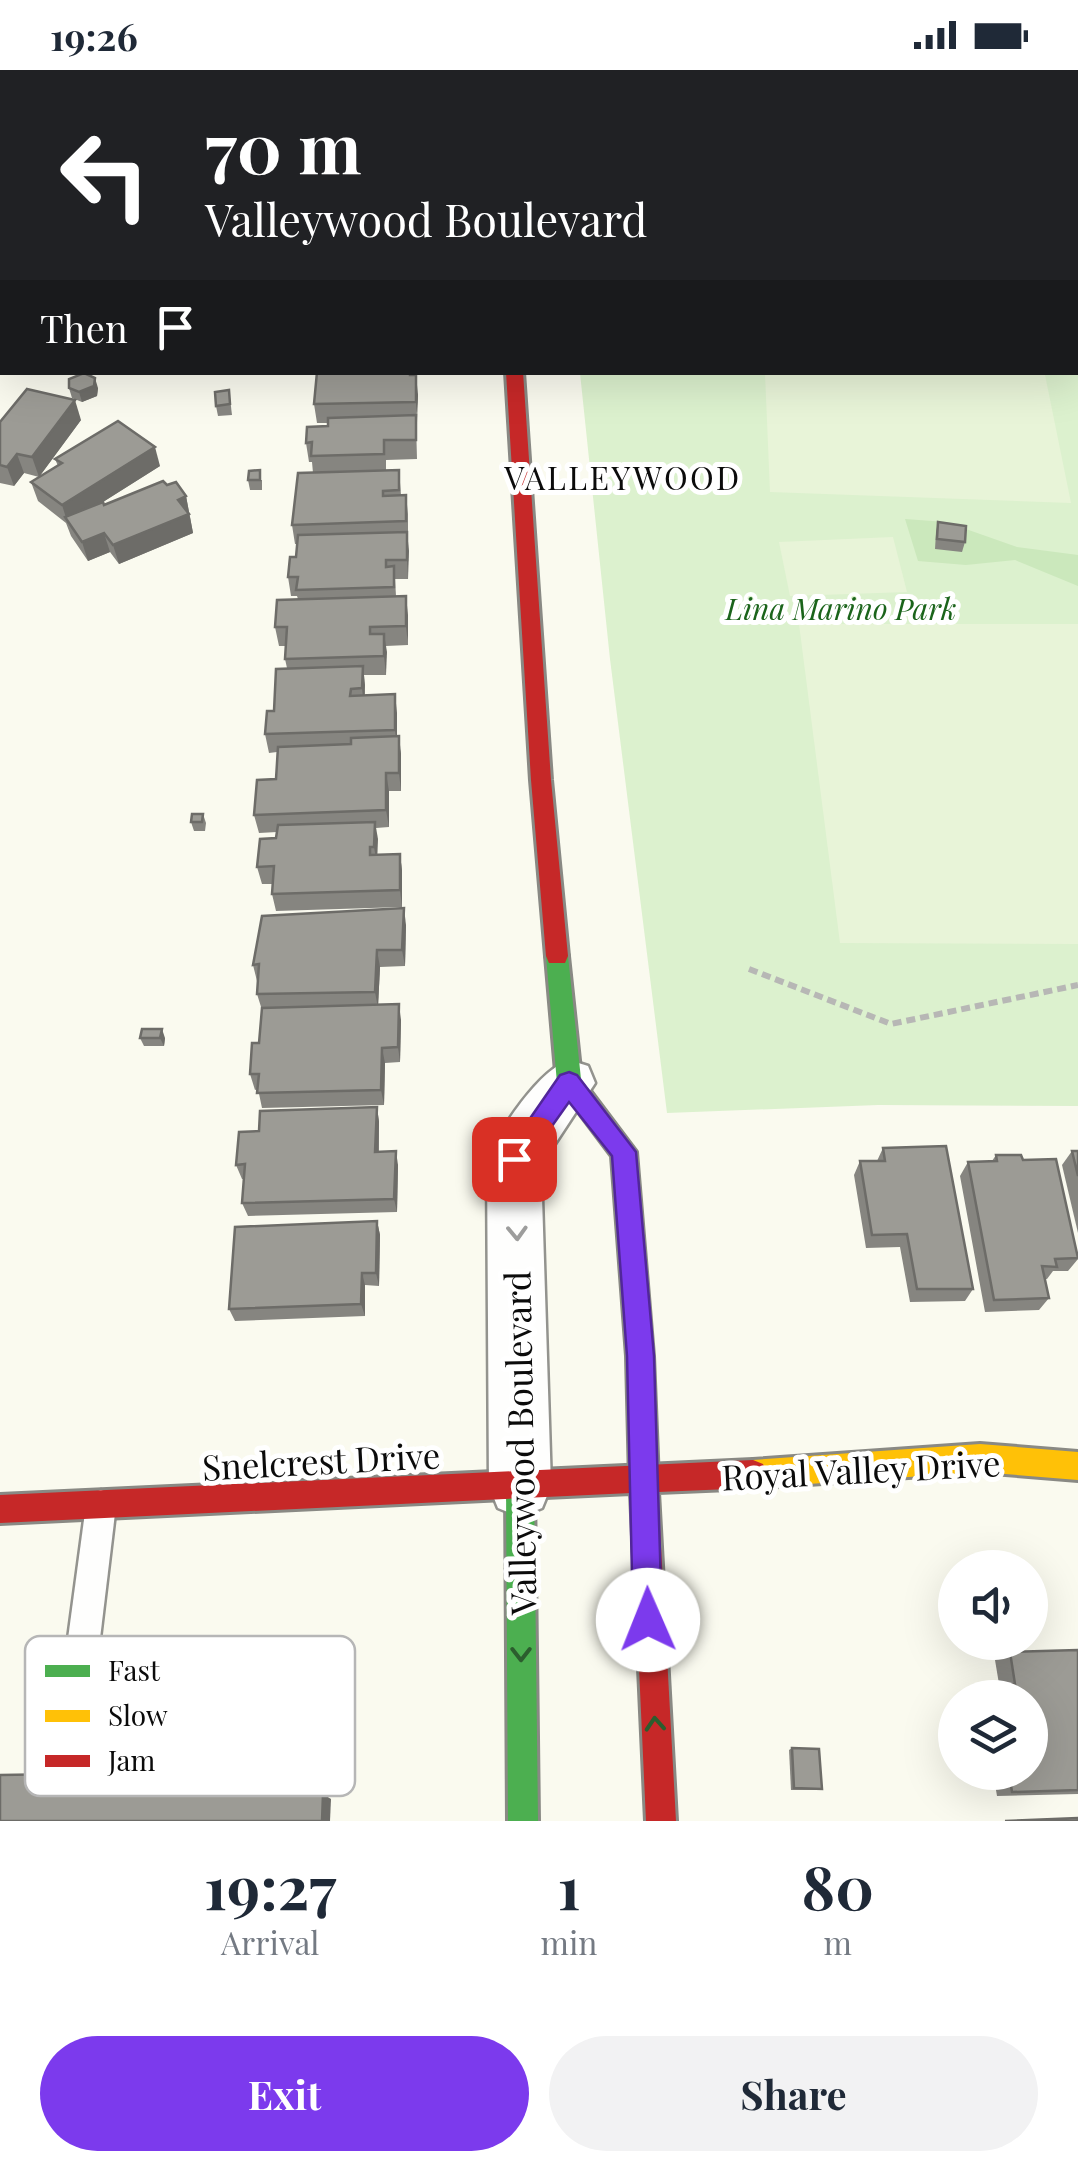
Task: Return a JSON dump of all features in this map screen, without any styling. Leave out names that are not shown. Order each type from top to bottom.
[{"type":"street","points":[[514,375],[541,780],[569,1083],[624,1152],[640,1356],[648,1620],[661,1821]]},
{"type":"street","name":"Valleywood Boulevard","points":[[523,1821],[514,1159],[569,1083]]},
{"type":"street","name":"Royal Valley Drive","points":[[644,1480],[980,1458],[1078,1466]]},
{"type":"street","name":"Snelcrest Drive","points":[[0,1508],[644,1480]]},
{"type":"lane","points":[[84,1636],[101,1504]]},
{"type":"path","points":[[750,968],[891,1024],[1078,985]]},
{"type":"green space","name":"Lina Marino Park","points":[[580,375],[1078,375],[1078,1106],[878,1105],[667,1113],[610,659]]},
{"type":"green space","points":[[765,375],[1045,375],[1071,503],[770,492]]},
{"type":"green space","points":[[905,519],[946,522],[1017,547],[1078,555],[1078,586],[1015,560],[966,565],[918,561]]},
{"type":"green space","points":[[893,537],[907,592],[790,596],[779,542]]},
{"type":"green space","points":[[799,624],[1078,624],[1078,944],[840,943]]},
{"type":"building","points":[[79,375],[95,378],[94,386],[79,392],[69,388],[69,379]]},
{"type":"building","points":[[317,375],[416,375],[416,402],[314,404]]},
{"type":"building","points":[[27,389],[75,400],[32,457],[17,454],[7,467],[0,465],[0,422]]},
{"type":"building","points":[[229,390],[230,404],[216,406],[215,392]]},
{"type":"building","points":[[416,415],[416,440],[384,440],[384,454],[311,456],[312,442],[306,443],[307,427],[328,426],[328,418]]},
{"type":"building","points":[[118,421],[155,447],[62,505],[31,482],[62,463],[55,459]]},
{"type":"building","points":[[260,470],[260,480],[248,480],[249,471]]},
{"type":"building","points":[[399,470],[399,490],[383,491],[383,496],[406,495],[406,521],[292,525],[298,473]]},
{"type":"building","points":[[163,481],[167,485],[176,482],[186,496],[178,500],[189,514],[113,545],[104,533],[82,542],[65,517],[103,502],[104,505]]},
{"type":"building","points":[[938,522],[966,526],[965,542],[937,539]]},
{"type":"building","points":[[407,532],[407,560],[386,560],[386,567],[394,566],[394,587],[296,590],[298,577],[288,577],[290,557],[296,557],[298,535]]},
{"type":"building","points":[[406,596],[406,626],[370,627],[370,634],[384,634],[384,656],[285,659],[287,627],[275,627],[277,600]]},
{"type":"building","points":[[363,666],[362,688],[351,689],[350,696],[395,694],[395,730],[265,734],[267,711],[274,711],[276,669]]},
{"type":"building","points":[[399,736],[399,773],[386,773],[386,810],[254,815],[257,780],[276,779],[278,747],[351,744],[351,738]]},
{"type":"building","points":[[192,814],[203,814],[202,822],[191,822]]},
{"type":"building","points":[[375,822],[370,855],[400,854],[400,890],[272,894],[274,866],[257,867],[260,839],[276,838],[278,825]]},
{"type":"building","points":[[404,908],[402,950],[377,950],[375,992],[257,994],[259,964],[253,965],[262,916]]},
{"type":"building","points":[[399,1004],[398,1047],[382,1048],[381,1090],[257,1093],[259,1074],[250,1074],[252,1043],[259,1043],[262,1008]]},
{"type":"building","points":[[142,1029],[162,1029],[160,1038],[140,1038]]},
{"type":"building","points":[[377,1107],[375,1152],[396,1151],[394,1199],[242,1203],[245,1164],[236,1165],[239,1132],[259,1131],[260,1111]]},
{"type":"building","points":[[946,1146],[973,1289],[917,1289],[907,1234],[872,1235],[860,1161],[885,1161],[883,1148]]},
{"type":"building","points":[[1072,1151],[1078,1151],[1078,1176]]},
{"type":"building","points":[[996,1155],[1021,1155],[1023,1160],[1056,1159],[1078,1258],[1055,1259],[1057,1267],[1042,1266],[1049,1298],[994,1300],[968,1162],[997,1161]]},
{"type":"building","points":[[377,1221],[376,1273],[362,1273],[361,1304],[229,1309],[235,1227]]},
{"type":"building","points":[[1078,1650],[1078,1790],[1012,1792],[1048,1790],[1048,1680],[1014,1680],[1011,1660],[1048,1660],[1048,1651]]},
{"type":"building","points":[[792,1748],[819,1749],[822,1789],[794,1788]]},
{"type":"building","points":[[0,1775],[25,1775],[25,1796],[323,1796],[322,1821],[0,1821]]},
{"type":"building","points":[[1078,1818],[1078,1821],[1005,1821]]},
{"type":"traffic: fast","points":[[557,956],[569,1083],[624,1152],[640,1356],[644,1481]]},
{"type":"traffic: fast","points":[[520,1486],[523,1821]]},
{"type":"traffic: slow","points":[[753,1474],[980,1458],[1078,1466]]},
{"type":"traffic: jam","points":[[514,375],[541,780],[557,956]]},
{"type":"traffic: jam","points":[[0,1509],[753,1474]]},
{"type":"traffic: jam","points":[[644,1481],[661,1821]]},
{"type":"district","name":"VALLEYWOOD","points":[[623,476]]},
{"type":"route","points":[[514,1159],[569,1083],[624,1152],[640,1356],[648,1620]]}]
